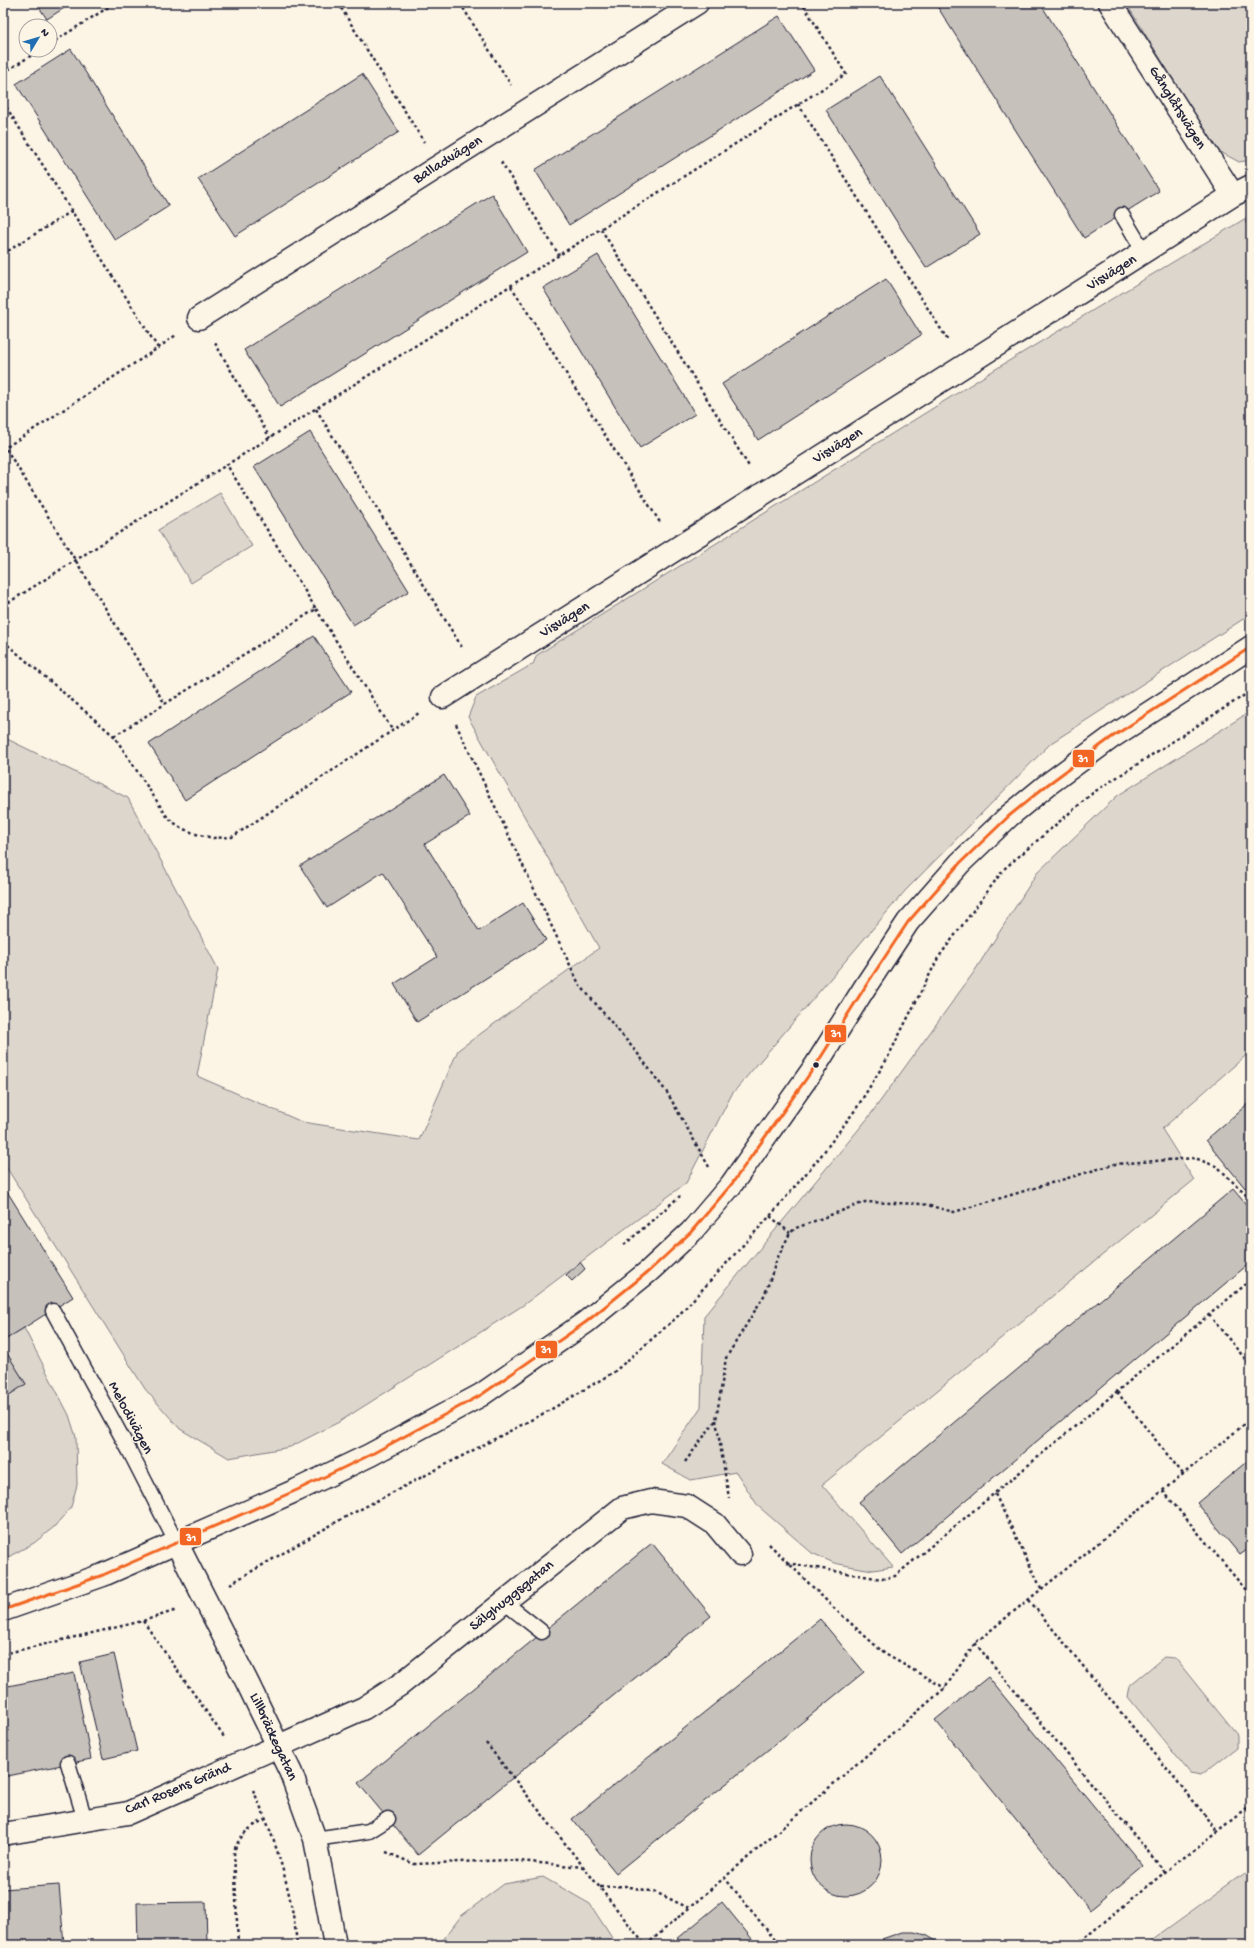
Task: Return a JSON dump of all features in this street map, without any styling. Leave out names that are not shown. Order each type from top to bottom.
[{"type":"street","name":"Balladvägen","points":[[200,318],[697,3]]},
{"type":"street","name":"Gånglåtsvägen","points":[[1110,3],[1242,191]]},
{"type":"street","name":"Visvägen","points":[[443,697],[1242,191]]},
{"type":"street","points":[[3,1610],[103,1576],[176,1542],[296,1490],[370,1455],[481,1395],[586,1322],[649,1271],[691,1232],[731,1185],[816,1065],[865,986],[908,922],[960,863],[1008,816],[1047,784],[1112,737],[1251,647]]},
{"type":"street","name":"Sälghuggsgatan","points":[[279,1746],[364,1708],[401,1684],[622,1508],[651,1501],[686,1506],[716,1524],[740,1554]]},
{"type":"street","name":"Lillbräckegatan","points":[[176,1542],[291,1772],[315,1839],[335,1945]]},
{"type":"street","name":"Carl Rosens Gränd","points":[[3,1834],[128,1813],[279,1746]]},
{"type":"lane","points":[[1122,215],[1144,252]]},
{"type":"lane","name":"Melodivägen","points":[[53,1311],[130,1452],[176,1542]]},
{"type":"lane","points":[[504,1602],[542,1632]]},
{"type":"lane","points":[[68,1763],[86,1820]]},
{"type":"lane","points":[[315,1839],[369,1831],[388,1819]]},
{"type":"path","points":[[58,39],[115,3]]},
{"type":"path","points":[[338,3],[439,166]]},
{"type":"path","points":[[460,3],[527,111]]},
{"type":"path","points":[[3,606],[846,74],[802,3]]},
{"type":"path","points":[[3,73],[27,58]]},
{"type":"path","points":[[3,102],[158,348]]},
{"type":"path","points":[[798,104],[964,366]]},
{"type":"path","points":[[485,137],[559,255]]},
{"type":"path","points":[[3,254],[72,211]]},
{"type":"path","points":[[601,229],[766,492]]},
{"type":"path","points":[[511,286],[677,549]]},
{"type":"path","points":[[5,448],[158,348],[200,318],[270,438]]},
{"type":"path","points":[[316,409],[479,674]]},
{"type":"path","points":[[3,444],[165,704]]},
{"type":"path","points":[[227,465],[393,731]]},
{"type":"path","points":[[114,736],[316,609]]},
{"type":"path","points":[[3,641],[114,736],[168,818],[181,828],[196,834],[213,838],[232,837],[443,697],[579,984],[638,1054],[668,1094],[708,1166],[731,1185]]},
{"type":"path","points":[[730,1502],[716,1420],[726,1358],[765,1294],[777,1259],[790,1233],[796,1228],[865,1202],[923,1204],[954,1212],[1115,1164],[1159,1160],[1195,1158],[1218,1167],[1251,1200]]},
{"type":"path","points":[[703,1172],[708,1166]]},
{"type":"path","points":[[624,1245],[682,1194]]},
{"type":"path","points":[[770,1216],[790,1233]]},
{"type":"path","points":[[787,1563],[882,1579],[895,1576],[1251,1280]]},
{"type":"path","points":[[1209,1315],[1251,1366]]},
{"type":"path","points":[[1117,1392],[1183,1474]]},
{"type":"path","points":[[486,1743],[646,1945],[945,1688],[975,1643],[1251,1419]]},
{"type":"path","points":[[685,1462],[716,1420]]},
{"type":"path","points":[[1163,1491],[1251,1596]]},
{"type":"path","points":[[995,1494],[1042,1590]]},
{"type":"path","points":[[766,1541],[787,1563],[885,1654],[945,1688]]},
{"type":"path","points":[[1029,1600],[1218,1831]]},
{"type":"path","points":[[975,1643],[1165,1872]]},
{"type":"path","points":[[1076,1945],[1165,1872],[1251,1806]]},
{"type":"path","points":[[238,1945],[234,1851],[239,1838],[252,1826],[266,1819]]},
{"type":"path","points":[[369,1831],[381,1849],[398,1859],[414,1864],[508,1860],[584,1867]]},
{"type":"path","points":[[724,1877],[779,1945]]},
{"type":"path","points":[[599,1887],[625,1886],[655,1892],[689,1908]]},
{"type":"shaded area","points":[[1126,3],[1245,3],[1251,12],[1251,160],[1239,162],[1217,150]]},
{"type":"shaded area","points":[[1251,215],[1251,614],[1051,743],[905,891],[732,1094],[686,1183],[522,1306],[339,1422],[290,1447],[229,1458],[180,1429],[145,1389],[3,1162],[3,737],[128,798],[218,969],[197,1076],[302,1122],[419,1140],[458,1050],[599,948],[468,717],[476,697],[533,664],[537,655],[1007,362]]},
{"type":"shaded area","points":[[220,493],[252,546],[191,583],[158,530]]},
{"type":"shaded area","points":[[1251,711],[1251,1051],[1162,1129],[1194,1180],[822,1485],[893,1567],[873,1570],[854,1567],[834,1563],[812,1553],[758,1506],[736,1472],[691,1480],[662,1464],[701,1407],[704,1316],[868,1118],[974,972],[1037,873],[1117,796]]},
{"type":"shaded area","points":[[24,1328],[69,1415],[76,1437],[77,1485],[71,1507],[54,1527],[34,1543],[3,1559],[3,1399],[26,1384],[3,1347],[3,1341]]},
{"type":"shaded area","points":[[1164,1657],[1175,1658],[1237,1735],[1237,1747],[1201,1775],[1190,1773],[1128,1697],[1130,1685]]},
{"type":"shaded area","points":[[1251,1868],[1251,1945],[1146,1945],[1150,1941]]},
{"type":"shaded area","points":[[543,1877],[590,1904],[614,1941],[613,1945],[434,1945],[443,1940],[461,1916],[504,1884]]},
{"type":"building","points":[[36,3],[72,3],[49,18],[46,18]]},
{"type":"building","points":[[935,3],[1040,3],[1159,191],[1084,238]]},
{"type":"building","points":[[779,16],[814,70],[569,225],[535,170]]},
{"type":"building","points":[[71,49],[169,206],[115,240],[16,84]]},
{"type":"building","points":[[362,74],[399,132],[235,236],[198,179]]},
{"type":"building","points":[[880,76],[980,234],[926,268],[826,110]]},
{"type":"building","points":[[492,194],[527,252],[280,407],[244,350]]},
{"type":"building","points":[[598,255],[695,414],[640,448],[543,288]]},
{"type":"building","points":[[886,279],[921,335],[758,440],[722,384]]},
{"type":"building","points":[[310,432],[409,591],[353,625],[254,467]]},
{"type":"building","points":[[3,489],[7,495],[3,497]]},
{"type":"building","points":[[314,636],[351,692],[185,800],[149,744]]},
{"type":"building","points":[[444,775],[470,816],[425,844],[479,931],[523,903],[546,940],[417,1022],[394,984],[437,957],[383,872],[327,908],[300,866]]},
{"type":"building","points":[[1251,1101],[1251,1183],[1245,1188],[1206,1140]]},
{"type":"building","points":[[3,1185],[73,1297],[3,1341]]},
{"type":"building","points":[[1233,1189],[1251,1210],[1251,1262],[902,1554],[859,1502]]},
{"type":"building","points":[[580,1262],[585,1269],[572,1281],[566,1275]]},
{"type":"building","points":[[3,1347],[26,1384],[3,1399]]},
{"type":"building","points":[[1251,1458],[1251,1547],[1240,1555],[1197,1503]]},
{"type":"building","points":[[652,1543],[711,1616],[418,1855],[358,1783]]},
{"type":"building","points":[[820,1619],[864,1672],[616,1873],[572,1819]]},
{"type":"building","points":[[114,1654],[137,1751],[103,1759],[80,1662]]},
{"type":"building","points":[[74,1673],[91,1759],[3,1777],[3,1687]]},
{"type":"building","points":[[988,1677],[1143,1866],[1090,1910],[935,1720]]},
{"type":"building","points":[[839,1824],[853,1824],[860,1826],[872,1834],[880,1846],[882,1860],[880,1874],[872,1886],[860,1894],[853,1896],[839,1896],[832,1894],[820,1886],[812,1874],[810,1867],[810,1853],[812,1846],[820,1834],[832,1826]]},
{"type":"building","points":[[59,1885],[64,1945],[3,1945],[3,1889]]},
{"type":"building","points":[[206,1902],[207,1945],[138,1945],[137,1903]]},
{"type":"building","points":[[722,1902],[757,1945],[671,1944]]},
{"type":"building","points":[[902,1932],[914,1932],[926,1935],[943,1945],[888,1945],[882,1939]]},
{"type":"transit line","name":"31","points":[[3,1610],[103,1575],[297,1490],[370,1455],[481,1395],[586,1322],[649,1271],[691,1232],[731,1185],[816,1065],[908,922],[960,863],[1009,816],[1047,785],[1112,737],[1251,647]]}]
